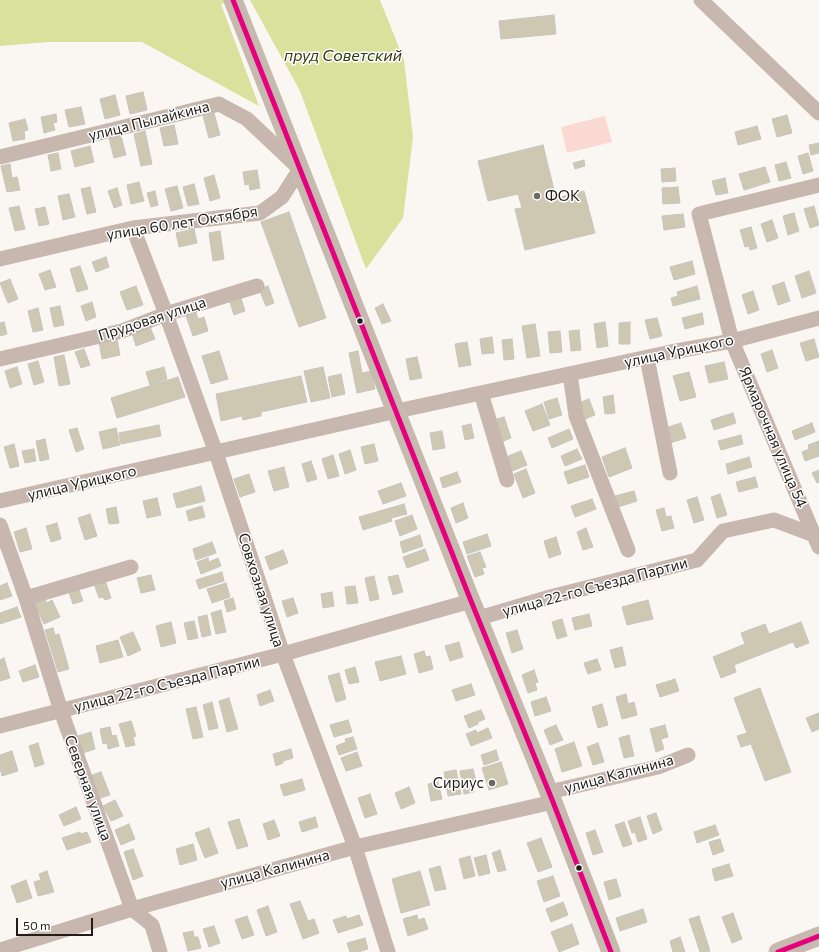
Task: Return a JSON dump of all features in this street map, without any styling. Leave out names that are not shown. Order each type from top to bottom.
[{"type":"main road","points":[[234,3],[397,411],[471,601],[551,797],[611,952]]},
{"type":"main road","points":[[780,952],[819,936]]},
{"type":"street","points":[[701,0],[819,113]]},
{"type":"street","name":"улица Пылайкина","points":[[0,157],[219,104],[247,119],[300,169]]},
{"type":"street","name":"улица 60 лет Октября","points":[[0,259],[133,228],[260,213],[282,197],[300,169]]},
{"type":"street","name":"Ярмарочная улица 54","points":[[816,541],[732,341],[699,214],[819,185]]},
{"type":"street","name":"Совхозная улица","points":[[133,228],[216,453],[283,654],[355,847],[388,952]]},
{"type":"street","name":"Прудовая улица","points":[[0,359],[122,331],[166,314],[257,286]]},
{"type":"street","name":"улица Урицкого","points":[[0,501],[397,411],[732,341],[819,318]]},
{"type":"street","points":[[647,358],[670,473]]},
{"type":"street","points":[[570,374],[576,416],[628,550]]},
{"type":"street","points":[[481,393],[507,480]]},
{"type":"street","name":"улица 22-го Съезда Партии","points":[[479,618],[550,597],[697,560],[722,531],[774,520],[816,541]]},
{"type":"street","name":"Северная улица","points":[[0,525],[26,598],[61,711],[132,909]]},
{"type":"street","points":[[26,598],[132,567]]},
{"type":"street","name":"улица 22-го Съезда Партии","points":[[0,726],[283,654],[471,601]]},
{"type":"street","name":"улица Калинина","points":[[0,950],[132,909],[355,847],[551,797],[658,767],[688,755]]},
{"type":"street","points":[[132,909],[152,925],[160,952]]},
{"type":"shaded area","points":[[605,116],[612,142],[567,153],[561,127]]},
{"type":"water","name":"пруд Советский","points":[[0,0],[234,0],[221,4],[259,106],[142,42],[48,42],[0,46]]},
{"type":"water","name":"пруд Советский","points":[[250,0],[380,0],[404,60],[413,137],[403,218],[366,269],[300,91]]},
{"type":"building","points":[[554,15],[556,34],[501,39],[499,21]]},
{"type":"building","points":[[143,92],[147,110],[130,114],[126,96]]},
{"type":"building","points":[[115,95],[120,115],[105,119],[100,99]]},
{"type":"building","points":[[81,107],[85,124],[69,127],[65,110]]},
{"type":"building","points":[[214,113],[220,135],[209,138],[203,116]]},
{"type":"building","points":[[56,114],[57,122],[53,123],[55,130],[44,133],[41,117]]},
{"type":"building","points":[[787,115],[792,133],[777,137],[772,119]]},
{"type":"building","points":[[25,119],[28,130],[24,131],[25,139],[13,141],[9,123]]},
{"type":"building","points":[[174,125],[178,144],[164,146],[160,128]]},
{"type":"building","points":[[757,126],[761,139],[738,145],[735,132]]},
{"type":"building","points":[[145,131],[152,164],[141,166],[134,134]]},
{"type":"building","points":[[121,136],[126,155],[114,158],[109,138]]},
{"type":"building","points":[[819,143],[819,153],[811,155],[809,145]]},
{"type":"building","name":"ФОК","points":[[543,145],[556,198],[584,191],[595,233],[525,250],[515,209],[522,208],[518,194],[488,201],[478,161]]},
{"type":"building","points":[[90,146],[94,162],[75,167],[71,151]]},
{"type":"building","points":[[58,153],[61,169],[51,171],[48,155]]},
{"type":"building","points":[[808,153],[813,171],[803,174],[798,156]]},
{"type":"building","points":[[584,160],[585,166],[575,169],[573,163]]},
{"type":"building","points":[[786,162],[791,178],[779,181],[775,165]]},
{"type":"building","points":[[10,164],[12,178],[17,177],[20,190],[7,192],[1,166]]},
{"type":"building","points":[[765,167],[770,182],[744,190],[739,174]]},
{"type":"building","points":[[675,168],[676,181],[662,182],[661,169]]},
{"type":"building","points":[[257,170],[260,188],[250,190],[249,184],[245,185],[243,172]]},
{"type":"building","points":[[214,175],[220,198],[210,201],[204,178]]},
{"type":"building","points":[[725,178],[728,193],[716,195],[712,181]]},
{"type":"building","points":[[139,182],[144,201],[131,204],[127,185]]},
{"type":"building","points":[[194,184],[199,204],[188,206],[183,187]]},
{"type":"building","points":[[177,186],[183,208],[171,211],[165,189]]},
{"type":"building","points":[[90,187],[96,212],[87,214],[81,189]]},
{"type":"building","points":[[678,187],[680,203],[663,204],[662,188]]},
{"type":"building","points":[[117,188],[122,205],[114,208],[108,191]]},
{"type":"building","points":[[155,191],[158,205],[151,207],[147,193]]},
{"type":"building","points":[[69,194],[75,217],[63,220],[58,196]]},
{"type":"building","points":[[19,206],[25,229],[15,231],[9,208]]},
{"type":"building","points":[[814,206],[819,225],[810,228],[804,209]]},
{"type":"building","points":[[45,207],[49,224],[39,226],[35,209]]},
{"type":"building","points":[[289,212],[326,318],[299,327],[261,222]]},
{"type":"building","points":[[794,213],[799,231],[788,235],[783,216]]},
{"type":"building","points":[[683,214],[685,227],[664,230],[662,216]]},
{"type":"building","points":[[772,220],[778,238],[767,242],[761,224]]},
{"type":"building","points":[[751,227],[757,248],[750,250],[749,246],[745,247],[740,230]]},
{"type":"building","points":[[194,229],[197,243],[179,247],[176,233]]},
{"type":"building","points":[[220,231],[224,259],[213,261],[209,233]]},
{"type":"building","points":[[106,257],[109,267],[96,272],[92,262]]},
{"type":"building","points":[[692,261],[695,274],[674,280],[670,267]]},
{"type":"building","points":[[80,266],[88,289],[77,292],[70,269]]},
{"type":"building","points":[[50,270],[56,287],[45,290],[39,274]]},
{"type":"building","points":[[809,271],[816,293],[802,298],[795,276]]},
{"type":"building","points":[[10,279],[18,299],[8,303],[0,283]]},
{"type":"building","points":[[784,282],[790,301],[778,305],[772,286]]},
{"type":"building","points":[[136,286],[143,305],[127,310],[120,292]]},
{"type":"building","points":[[268,286],[274,303],[266,306],[259,289]]},
{"type":"building","points":[[697,286],[700,299],[673,306],[671,298],[678,296],[677,292]]},
{"type":"building","points":[[753,291],[759,310],[748,314],[742,295]]},
{"type":"building","points":[[240,295],[245,311],[234,315],[229,299]]},
{"type":"building","points":[[92,302],[96,317],[86,321],[81,306]]},
{"type":"building","points":[[383,304],[391,321],[382,324],[375,308]]},
{"type":"building","points":[[60,306],[64,325],[54,327],[50,308]]},
{"type":"building","points":[[38,308],[43,330],[33,332],[28,311]]},
{"type":"building","points":[[195,310],[198,319],[204,317],[208,331],[193,336],[185,313]]},
{"type":"building","points":[[702,313],[704,324],[685,329],[682,318]]},
{"type":"building","points":[[657,318],[662,336],[650,339],[645,320]]},
{"type":"building","points":[[4,322],[7,334],[0,336],[0,323]]},
{"type":"building","points":[[605,322],[608,346],[597,348],[594,324]]},
{"type":"building","points":[[630,322],[630,344],[619,344],[619,323]]},
{"type":"building","points":[[535,324],[540,356],[527,358],[522,326]]},
{"type":"building","points":[[150,327],[155,339],[136,346],[132,333]]},
{"type":"building","points":[[579,330],[581,350],[571,351],[569,331]]},
{"type":"building","points":[[560,331],[562,352],[550,353],[548,332]]},
{"type":"building","points":[[492,337],[494,353],[482,354],[480,339]]},
{"type":"building","points":[[117,339],[120,355],[102,359],[99,342]]},
{"type":"building","points":[[512,339],[514,359],[504,360],[502,340]]},
{"type":"building","points":[[814,339],[819,357],[806,361],[800,343]]},
{"type":"building","points":[[467,342],[471,365],[459,367],[455,344]]},
{"type":"building","points":[[84,349],[90,365],[81,368],[75,352]]},
{"type":"building","points":[[772,350],[778,368],[767,372],[761,354]]},
{"type":"building","points":[[219,351],[228,379],[211,384],[202,356]]},
{"type":"building","points":[[358,351],[362,373],[371,371],[375,389],[357,393],[349,353]]},
{"type":"building","points":[[64,355],[70,384],[59,386],[54,357]]},
{"type":"building","points":[[417,357],[422,378],[410,380],[406,359]]},
{"type":"building","points":[[38,361],[44,382],[34,385],[28,364]]},
{"type":"building","points":[[724,362],[728,379],[709,383],[705,366]]},
{"type":"building","points":[[17,367],[22,384],[10,388],[5,371]]},
{"type":"building","points":[[164,367],[167,379],[150,385],[146,372]]},
{"type":"building","points":[[323,367],[330,398],[311,402],[304,371]]},
{"type":"building","points":[[689,372],[696,397],[680,401],[673,376]]},
{"type":"building","points":[[341,374],[345,394],[332,397],[328,377]]},
{"type":"building","points":[[301,376],[307,402],[261,412],[261,416],[243,420],[242,416],[221,421],[216,394]]},
{"type":"building","points":[[178,377],[185,397],[117,418],[111,398]]},
{"type":"building","points":[[613,395],[615,413],[605,414],[603,397]]},
{"type":"building","points":[[557,398],[562,415],[549,419],[544,402]]},
{"type":"building","points":[[589,399],[595,415],[585,419],[579,403]]},
{"type":"building","points":[[542,404],[550,425],[533,431],[525,411]]},
{"type":"building","points":[[733,413],[736,423],[714,430],[711,420]]},
{"type":"building","points":[[504,417],[511,438],[501,442],[494,420]]},
{"type":"building","points":[[681,423],[686,438],[670,443],[665,428]]},
{"type":"building","points":[[812,423],[815,432],[795,440],[792,431]]},
{"type":"building","points":[[471,424],[474,438],[465,440],[462,426]]},
{"type":"building","points":[[159,425],[161,436],[121,444],[119,433]]},
{"type":"building","points":[[77,428],[84,449],[76,452],[69,430]]},
{"type":"building","points":[[116,428],[120,445],[103,449],[99,432]]},
{"type":"building","points":[[569,429],[573,439],[552,448],[548,438]]},
{"type":"building","points":[[442,431],[445,448],[433,450],[430,433]]},
{"type":"building","points":[[741,435],[743,444],[721,450],[718,441]]},
{"type":"building","points":[[45,439],[49,459],[40,461],[36,441]]},
{"type":"building","points":[[819,441],[819,456],[805,461],[802,452],[809,449],[808,445]]},
{"type":"building","points":[[14,444],[19,466],[10,468],[4,447]]},
{"type":"building","points":[[374,444],[378,461],[365,464],[361,447]]},
{"type":"building","points":[[625,448],[632,468],[609,477],[602,457]]},
{"type":"building","points":[[34,449],[36,461],[25,463],[22,451]]},
{"type":"building","points":[[577,449],[582,459],[565,466],[561,456]]},
{"type":"building","points":[[350,450],[356,470],[345,474],[339,454]]},
{"type":"building","points":[[521,451],[527,465],[512,471],[506,457]]},
{"type":"building","points":[[333,455],[339,476],[328,479],[322,459]]},
{"type":"building","points":[[749,457],[752,467],[728,474],[726,464]]},
{"type":"building","points":[[311,461],[317,479],[307,482],[302,464]]},
{"type":"building","points":[[585,465],[589,477],[568,484],[564,472]]},
{"type":"building","points":[[284,467],[289,487],[274,491],[268,471]]},
{"type":"building","points":[[526,469],[535,493],[523,498],[514,474]]},
{"type":"building","points":[[819,470],[819,482],[817,483],[812,473]]},
{"type":"building","points":[[457,472],[461,482],[443,488],[440,478]]},
{"type":"building","points":[[249,474],[255,492],[240,497],[234,479]]},
{"type":"building","points":[[755,477],[758,487],[739,492],[736,482]]},
{"type":"building","points":[[401,483],[406,496],[383,504],[378,491]]},
{"type":"building","points":[[201,486],[205,501],[177,508],[173,494]]},
{"type":"building","points":[[634,491],[637,501],[618,507],[615,496]]},
{"type":"building","points":[[720,494],[727,515],[717,518],[711,497]]},
{"type":"building","points":[[697,497],[704,520],[694,523],[687,500]]},
{"type":"building","points":[[157,498],[161,515],[147,518],[143,501]]},
{"type":"building","points":[[592,499],[596,509],[575,517],[571,506]]},
{"type":"building","points":[[463,503],[468,518],[456,523],[451,508]]},
{"type":"building","points":[[404,504],[407,514],[391,518],[392,521],[363,530],[359,517]]},
{"type":"building","points":[[202,506],[205,517],[189,521],[186,511]]},
{"type":"building","points":[[116,507],[119,523],[109,524],[106,509]]},
{"type":"building","points":[[664,508],[666,517],[671,516],[674,528],[662,531],[656,510]]},
{"type":"building","points":[[90,514],[97,536],[85,540],[78,518]]},
{"type":"building","points":[[412,515],[417,529],[400,536],[395,521]]},
{"type":"building","points":[[57,523],[61,539],[51,542],[46,526]]},
{"type":"building","points":[[26,528],[32,549],[20,552],[14,532]]},
{"type":"building","points":[[586,528],[593,547],[583,550],[577,532]]},
{"type":"building","points":[[487,534],[491,546],[467,554],[463,542]]},
{"type":"building","points":[[420,535],[423,546],[403,553],[400,542]]},
{"type":"building","points":[[556,537],[561,554],[549,558],[544,541]]},
{"type":"building","points":[[212,542],[216,553],[196,560],[193,549]]},
{"type":"building","points":[[425,549],[429,560],[407,568],[403,557]]},
{"type":"building","points":[[283,550],[288,563],[270,570],[265,557]]},
{"type":"building","points":[[480,552],[486,567],[482,568],[484,574],[475,577],[467,556]]},
{"type":"building","points":[[208,558],[209,562],[218,558],[221,566],[201,574],[197,562]]},
{"type":"building","points":[[222,572],[224,581],[199,589],[196,580]]},
{"type":"building","points":[[151,575],[155,590],[141,593],[137,578]]},
{"type":"building","points":[[398,575],[403,592],[393,595],[388,577]]},
{"type":"building","points":[[374,576],[379,599],[370,601],[365,578]]},
{"type":"building","points":[[105,580],[111,598],[105,600],[103,597],[99,598],[94,584]]},
{"type":"building","points":[[7,583],[12,596],[0,600],[0,586]]},
{"type":"building","points":[[226,583],[230,597],[212,603],[207,589]]},
{"type":"building","points":[[355,586],[358,603],[347,604],[345,587]]},
{"type":"building","points":[[78,587],[83,601],[73,604],[68,590]]},
{"type":"building","points":[[332,592],[334,606],[323,608],[321,594]]},
{"type":"building","points":[[43,596],[47,603],[52,600],[60,617],[44,624],[33,600]]},
{"type":"building","points":[[233,598],[236,609],[227,612],[224,601]]},
{"type":"building","points":[[293,598],[298,613],[287,617],[282,601]]},
{"type":"building","points":[[648,600],[653,619],[627,625],[622,607]]},
{"type":"building","points":[[17,607],[21,617],[0,624],[0,613]]},
{"type":"building","points":[[221,610],[226,632],[216,634],[211,613]]},
{"type":"building","points":[[589,614],[592,626],[575,630],[572,618]]},
{"type":"building","points":[[207,615],[211,635],[202,637],[198,617]]},
{"type":"building","points":[[562,619],[567,636],[557,639],[552,622]]},
{"type":"building","points":[[194,621],[198,638],[188,640],[184,623]]},
{"type":"building","points":[[171,622],[176,643],[161,647],[156,626]]},
{"type":"building","points":[[801,622],[809,643],[796,648],[793,642],[734,665],[736,672],[721,678],[713,657],[745,644],[741,633],[765,624],[769,634]]},
{"type":"building","points":[[53,628],[55,635],[59,634],[69,669],[58,672],[45,630]]},
{"type":"building","points":[[517,630],[523,649],[512,653],[506,633]]},
{"type":"building","points":[[133,632],[141,650],[128,656],[120,637]]},
{"type":"building","points":[[118,640],[123,657],[100,663],[96,646]]},
{"type":"building","points":[[459,642],[463,657],[450,661],[445,646]]},
{"type":"building","points":[[622,647],[626,665],[615,668],[610,650]]},
{"type":"building","points":[[424,651],[426,657],[430,656],[433,669],[419,673],[414,654]]},
{"type":"building","points":[[401,656],[406,674],[380,681],[375,662]]},
{"type":"building","points":[[4,658],[10,678],[0,681],[0,660]]},
{"type":"building","points":[[597,659],[601,670],[588,674],[584,663]]},
{"type":"building","points":[[35,665],[39,677],[23,682],[19,671]]},
{"type":"building","points":[[355,667],[359,682],[349,684],[345,670]]},
{"type":"building","points":[[534,670],[538,682],[535,683],[537,690],[528,693],[522,675]]},
{"type":"building","points":[[339,673],[346,699],[336,702],[328,676]]},
{"type":"building","points":[[675,679],[679,691],[660,697],[656,685]]},
{"type":"building","points":[[471,684],[475,695],[456,701],[452,690]]},
{"type":"building","points":[[760,688],[791,772],[765,781],[751,744],[741,747],[737,736],[747,733],[734,698]]},
{"type":"building","points":[[270,690],[274,701],[260,706],[257,695]]},
{"type":"building","points":[[626,694],[628,704],[634,702],[637,715],[622,719],[616,697]]},
{"type":"building","points":[[546,697],[551,711],[535,716],[531,702]]},
{"type":"building","points":[[229,698],[238,729],[227,732],[219,701]]},
{"type":"building","points":[[212,702],[218,728],[209,730],[203,705]]},
{"type":"building","points":[[602,704],[608,725],[598,728],[592,707]]},
{"type":"building","points":[[196,707],[203,737],[193,739],[186,709]]},
{"type":"building","points":[[481,710],[485,719],[469,728],[464,716]]},
{"type":"building","points":[[819,713],[819,729],[812,732],[806,718]]},
{"type":"building","points":[[348,720],[352,732],[334,737],[330,725]]},
{"type":"building","points":[[131,721],[136,736],[133,737],[135,745],[126,747],[119,724]]},
{"type":"building","points":[[556,725],[563,740],[550,745],[544,730]]},
{"type":"building","points":[[665,725],[668,737],[661,739],[664,749],[656,752],[650,729]]},
{"type":"building","points":[[110,727],[112,736],[116,735],[119,746],[108,749],[107,743],[103,744],[100,729]]},
{"type":"building","points":[[488,728],[492,738],[471,746],[466,734],[476,730],[477,733]]},
{"type":"building","points":[[91,732],[95,749],[83,753],[78,736]]},
{"type":"building","points":[[629,735],[634,756],[624,758],[619,738]]},
{"type":"building","points":[[353,737],[357,749],[339,755],[336,746],[346,742],[345,739]]},
{"type":"building","points":[[574,742],[582,766],[562,772],[555,749]]},
{"type":"building","points":[[38,743],[44,764],[35,767],[29,746]]},
{"type":"building","points":[[598,743],[604,762],[593,765],[587,747]]},
{"type":"building","points":[[291,749],[293,758],[283,761],[283,763],[276,766],[273,754]]},
{"type":"building","points":[[496,750],[499,760],[484,765],[481,755]]},
{"type":"building","points":[[12,751],[18,771],[2,776],[0,768],[0,755]]},
{"type":"building","points":[[357,752],[362,766],[346,771],[341,758]]},
{"type":"building","points":[[501,762],[508,784],[489,790],[482,768]]},
{"type":"building","points":[[473,769],[476,781],[472,782],[474,792],[464,794],[460,771]]},
{"type":"building","points":[[456,770],[461,794],[448,796],[444,772]]},
{"type":"building","points":[[101,772],[110,795],[97,799],[89,776]]},
{"type":"building","points":[[302,779],[305,790],[284,796],[280,785]]},
{"type":"building","points":[[438,782],[442,799],[431,801],[428,784]]},
{"type":"building","points":[[409,787],[415,803],[401,809],[395,793]]},
{"type":"building","points":[[370,794],[377,814],[365,818],[358,798]]},
{"type":"building","points":[[115,800],[123,816],[111,821],[103,806]]},
{"type":"building","points":[[76,807],[81,819],[64,826],[59,815]]},
{"type":"building","points":[[656,813],[662,830],[653,834],[647,816]]},
{"type":"building","points":[[315,817],[318,827],[302,832],[299,822]]},
{"type":"building","points":[[640,817],[647,839],[638,842],[635,832],[632,833],[628,821]]},
{"type":"building","points":[[239,819],[248,846],[237,849],[228,822]]},
{"type":"building","points":[[274,820],[280,836],[268,840],[263,824]]},
{"type":"building","points":[[624,822],[632,844],[623,847],[615,825]]},
{"type":"building","points":[[129,824],[135,839],[121,845],[115,830]]},
{"type":"building","points":[[715,825],[719,835],[697,843],[694,832]]},
{"type":"building","points":[[209,828],[218,853],[205,858],[195,833]]},
{"type":"building","points":[[595,830],[603,852],[593,855],[586,833]]},
{"type":"building","points":[[80,832],[81,834],[87,832],[91,842],[67,850],[62,838]]},
{"type":"building","points":[[541,838],[552,867],[538,872],[527,843]]},
{"type":"building","points":[[720,839],[724,851],[713,855],[709,842]]},
{"type":"building","points":[[193,844],[197,860],[180,865],[176,849]]},
{"type":"building","points":[[133,849],[143,876],[133,880],[124,852]]},
{"type":"building","points":[[500,850],[506,870],[498,872],[492,853]]},
{"type":"building","points":[[486,855],[490,873],[479,876],[474,858]]},
{"type":"building","points":[[470,856],[475,876],[464,879],[459,859]]},
{"type":"building","points":[[729,864],[733,876],[715,881],[712,869]]},
{"type":"building","points":[[440,866],[446,889],[435,891],[429,869]]},
{"type":"building","points":[[47,871],[54,892],[38,896],[34,882],[41,880],[39,874]]},
{"type":"building","points":[[420,871],[430,905],[401,913],[392,879]]},
{"type":"building","points":[[553,876],[560,896],[544,902],[537,881]]},
{"type":"building","points":[[616,879],[621,896],[609,900],[604,882]]},
{"type":"building","points":[[26,880],[32,898],[17,903],[11,886]]},
{"type":"building","points":[[300,901],[308,921],[314,919],[319,933],[303,939],[290,904]]},
{"type":"building","points":[[563,902],[568,915],[551,922],[546,909]]},
{"type":"building","points":[[268,906],[277,932],[266,936],[257,910]]},
{"type":"building","points":[[643,909],[647,922],[620,931],[616,918]]},
{"type":"building","points":[[733,913],[742,939],[732,943],[722,917]]},
{"type":"building","points":[[359,915],[363,925],[338,933],[333,920],[346,916],[347,919]]},
{"type":"building","points":[[417,915],[418,920],[424,918],[428,929],[408,936],[403,919]]},
{"type":"building","points":[[247,916],[254,935],[242,939],[235,920]]},
{"type":"building","points":[[699,916],[710,951],[700,952],[689,919]]},
{"type":"building","points":[[572,924],[579,944],[559,952],[551,932]]},
{"type":"building","points":[[214,926],[220,943],[209,947],[203,929]]},
{"type":"building","points":[[193,931],[194,937],[198,937],[201,948],[188,951],[183,933]]},
{"type":"building","points":[[680,937],[685,952],[673,952],[670,941]]},
{"type":"building","points":[[365,938],[368,949],[358,952],[350,952],[347,943]]},
{"type":"transit line","points":[[233,0],[471,601],[553,802],[611,952]]},
{"type":"transit line","points":[[778,952],[819,936]]},
{"type":"place","name":"ФОК","points":[[537,196]]},
{"type":"place","name":"Сириус","points":[[492,783]]}]
